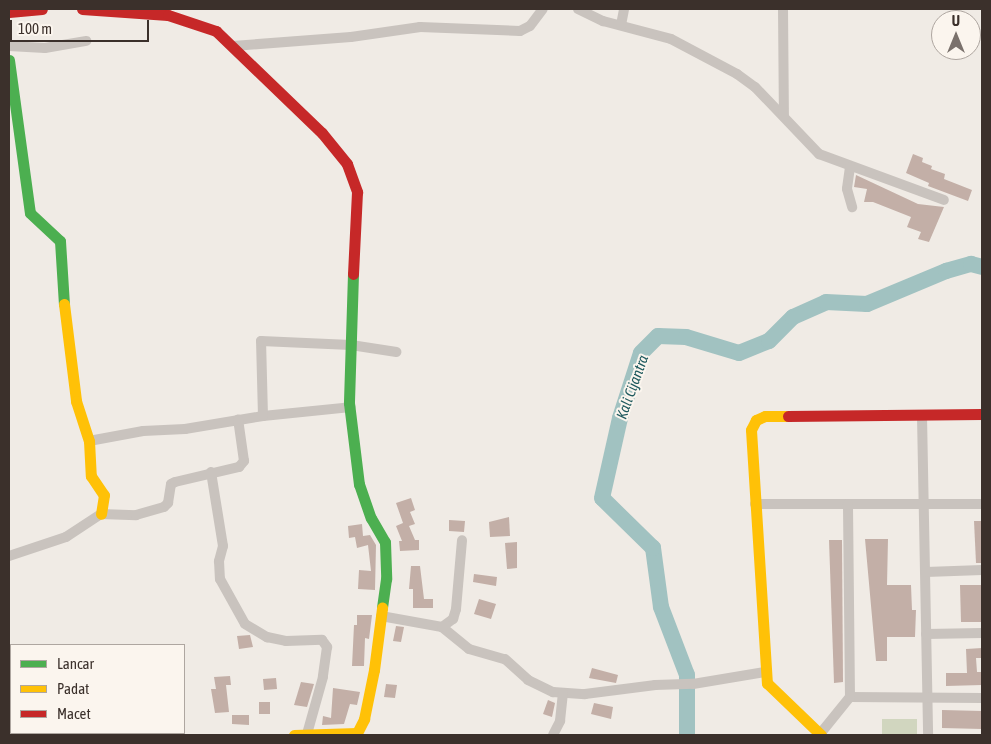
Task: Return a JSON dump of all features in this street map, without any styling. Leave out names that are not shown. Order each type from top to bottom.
[{"type":"street","points":[[9,12],[42,9]]},
{"type":"street","points":[[82,9],[168,12],[200,23],[234,46],[322,133],[350,173],[357,192],[350,345],[350,407],[359,484],[387,553],[381,616],[372,680],[364,719],[357,734],[294,735]]},
{"type":"street","points":[[234,46],[351,38],[420,27],[520,32],[530,26],[543,9]]},
{"type":"street","points":[[578,9],[621,26],[671,39],[737,74],[784,116],[819,154],[944,200]]},
{"type":"street","points":[[621,26],[624,9]]},
{"type":"street","points":[[783,9],[784,116]]},
{"type":"street","points":[[9,46],[45,48],[86,41]]},
{"type":"street","points":[[9,60],[30,214],[60,241],[65,326],[76,401],[89,441],[91,476],[104,495],[101,514]]},
{"type":"street","points":[[850,167],[847,189],[852,196],[852,207]]},
{"type":"street","points":[[263,416],[262,341],[350,345],[396,352]]},
{"type":"street","points":[[89,441],[143,431],[185,429],[238,419],[350,407]]},
{"type":"street","points":[[848,504],[850,697],[820,735],[770,687],[765,672],[751,430],[756,420],[765,416],[982,414]]},
{"type":"street","points":[[922,416],[928,735]]},
{"type":"street","points":[[9,556],[66,537],[101,514],[136,516],[164,507],[168,503],[172,484],[211,472],[230,470],[243,464],[238,419]]},
{"type":"street","points":[[211,472],[224,550],[219,561],[220,579],[240,617],[249,627],[267,637],[286,641],[322,640],[327,647],[323,677],[307,734]]},
{"type":"street","points":[[755,504],[982,504]]},
{"type":"street","points":[[442,627],[453,619],[456,609],[462,540]]},
{"type":"street","points":[[926,572],[982,570]]},
{"type":"street","points":[[381,616],[442,627],[469,649],[505,660],[543,688],[563,693],[585,694],[693,684],[765,672]]},
{"type":"street","points":[[926,634],[982,633]]},
{"type":"street","points":[[553,735],[560,721],[563,693]]},
{"type":"street","points":[[850,697],[982,698]]},
{"type":"green space","points":[[882,719],[917,719],[917,735],[882,735]]},
{"type":"building","points":[[913,154],[923,158],[922,162],[932,166],[931,169],[945,174],[944,179],[972,190],[968,201],[928,186],[929,183],[906,173]]},
{"type":"building","points":[[856,175],[918,204],[944,207],[929,242],[918,239],[921,232],[907,227],[911,217],[873,202],[864,202],[867,189],[854,187]]},
{"type":"building","points":[[411,498],[415,510],[410,512],[415,524],[409,526],[415,540],[419,540],[419,550],[400,551],[399,541],[402,541],[396,526],[403,523],[396,503]]},
{"type":"building","points":[[509,517],[510,536],[490,537],[489,522]]},
{"type":"building","points":[[449,520],[465,521],[464,532],[449,531]]},
{"type":"building","points":[[974,521],[982,521],[982,563],[976,563]]},
{"type":"building","points":[[362,524],[363,536],[370,535],[376,545],[375,590],[358,589],[359,570],[371,571],[368,545],[357,548],[355,537],[349,538],[348,526]]},
{"type":"building","points":[[865,539],[888,539],[887,585],[911,585],[912,610],[916,610],[915,637],[887,637],[887,661],[876,661]]},
{"type":"building","points":[[829,540],[842,540],[843,682],[834,683]]},
{"type":"building","points":[[517,542],[517,568],[507,569],[505,543]]},
{"type":"building","points":[[411,566],[420,566],[424,599],[433,599],[433,608],[413,608],[413,589],[409,589]]},
{"type":"building","points":[[474,574],[497,577],[496,586],[473,582]]},
{"type":"building","points":[[960,585],[982,585],[982,622],[961,622]]},
{"type":"building","points":[[479,599],[496,604],[491,619],[474,614]]},
{"type":"building","points":[[357,615],[372,615],[369,639],[365,638],[364,666],[352,666],[354,625],[357,625]]},
{"type":"building","points":[[396,626],[404,627],[401,642],[393,641]]},
{"type":"building","points":[[250,635],[253,647],[239,649],[237,636]]},
{"type":"building","points":[[982,648],[982,658],[976,658],[977,672],[982,672],[982,685],[946,686],[946,673],[967,673],[966,649]]},
{"type":"building","points":[[592,668],[618,675],[616,683],[589,678]]},
{"type":"building","points":[[230,676],[231,685],[226,685],[229,712],[215,713],[211,689],[216,689],[214,677]]},
{"type":"building","points":[[276,678],[277,689],[264,690],[263,679]]},
{"type":"building","points":[[301,682],[314,684],[307,707],[294,705]]},
{"type":"building","points":[[386,684],[397,685],[395,698],[384,697]]},
{"type":"building","points":[[333,688],[360,692],[357,705],[350,704],[344,724],[322,725],[323,716],[331,718]]},
{"type":"building","points":[[548,700],[555,703],[552,717],[543,714]]},
{"type":"building","points":[[259,702],[270,702],[270,714],[259,714]]},
{"type":"building","points":[[594,703],[613,707],[611,719],[591,714]]},
{"type":"building","points":[[942,710],[982,711],[982,729],[942,728]]},
{"type":"building","points":[[232,715],[249,715],[249,725],[232,724]]},
{"type":"waterway","name":"Kali Cijantra","points":[[687,735],[687,675],[661,607],[653,548],[602,498],[620,418],[641,353],[658,336],[686,337],[739,353],[769,341],[793,317],[826,302],[867,304],[946,271],[971,264],[982,267]]},
{"type":"traffic: fast","points":[[9,60],[30,213],[60,241],[64,304]]},
{"type":"traffic: fast","points":[[353,274],[349,403],[359,484],[371,518],[385,542],[386,579],[382,608]]},
{"type":"traffic: slow","points":[[64,304],[76,401],[89,441],[91,476],[104,495],[101,514]]},
{"type":"traffic: slow","points":[[788,416],[765,416],[756,420],[751,430],[767,683],[821,735]]},
{"type":"traffic: slow","points":[[294,735],[357,733],[364,719],[374,670],[382,608]]},
{"type":"traffic: jam","points":[[9,12],[42,9]]},
{"type":"traffic: jam","points":[[82,9],[168,15],[216,31],[322,133],[347,164],[357,192],[353,274]]},
{"type":"traffic: jam","points":[[788,416],[982,414]]}]
